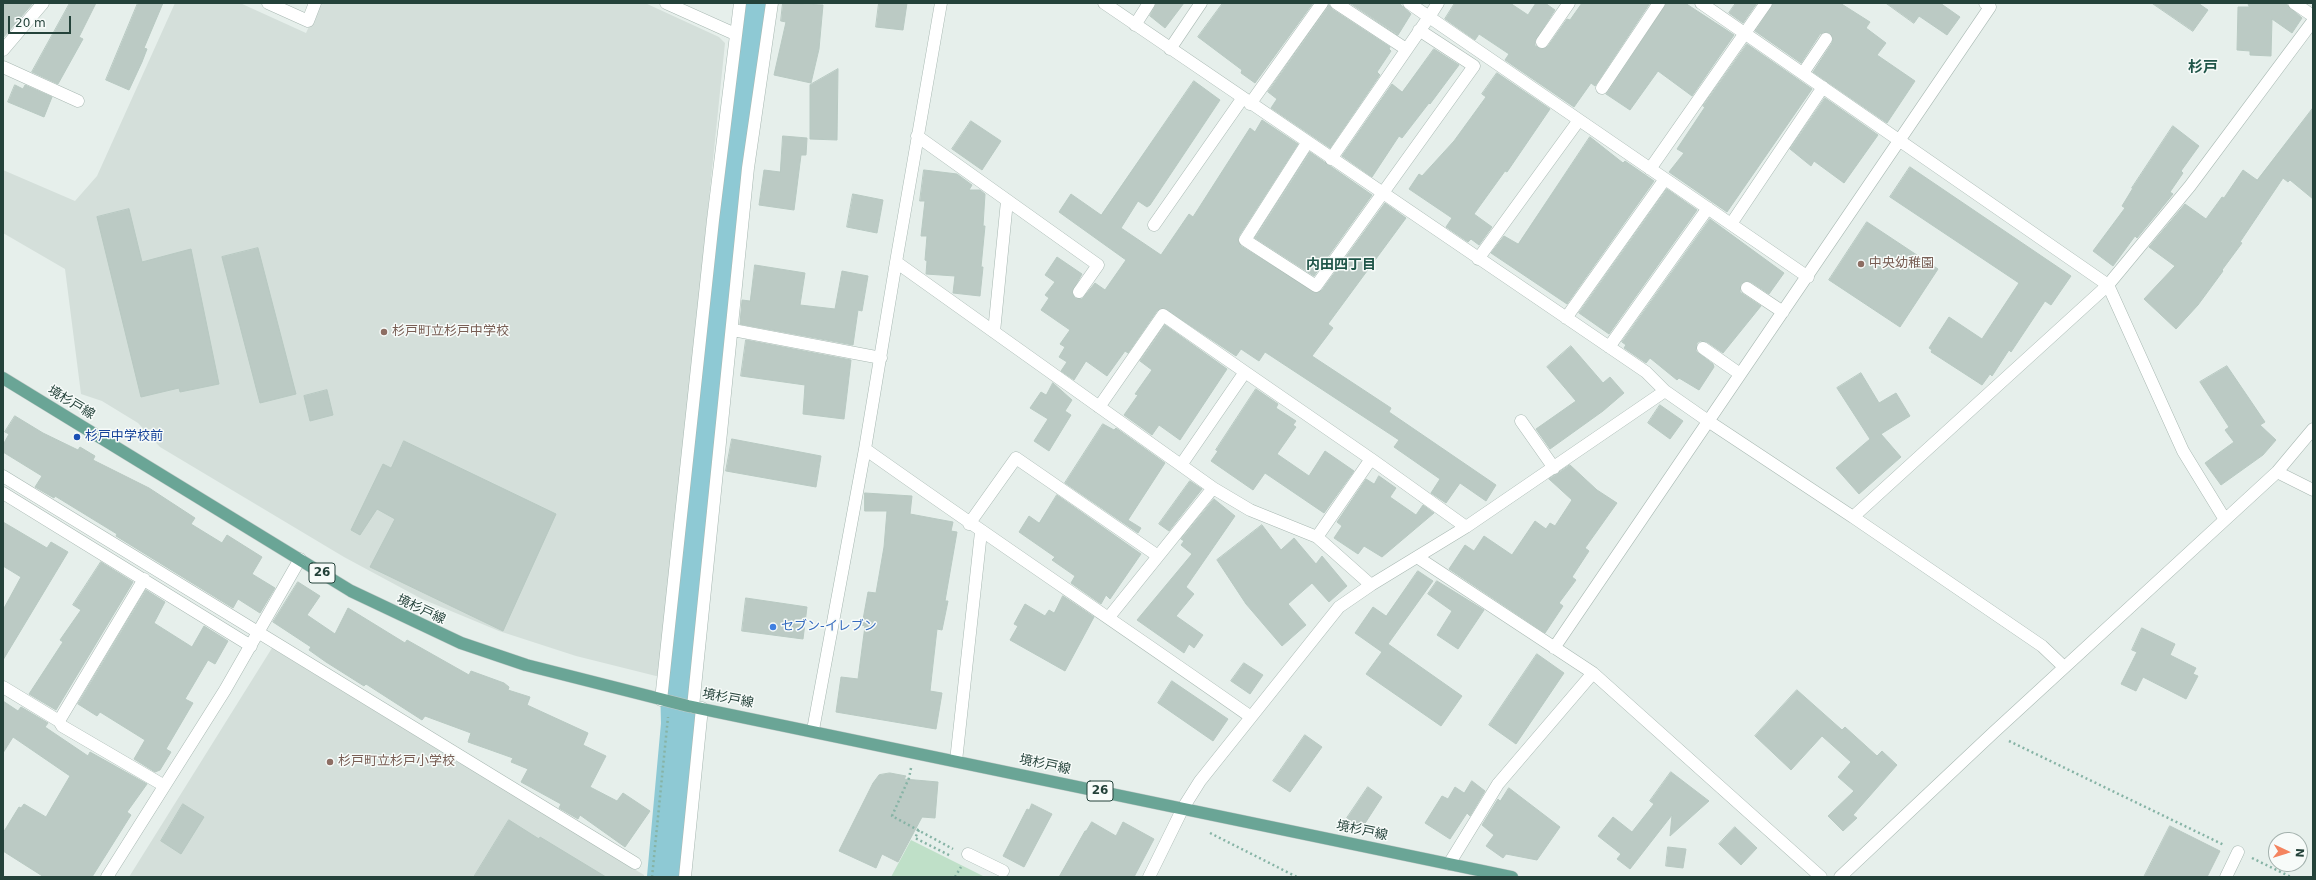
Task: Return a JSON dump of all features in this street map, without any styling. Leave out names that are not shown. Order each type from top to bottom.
[{"type":"main road","name":"境杉戸線","points":[[3,378],[380,606],[461,643],[556,674],[666,701],[813,730],[915,753],[1512,877]]},
{"type":"street","points":[[3,50],[43,3]]},
{"type":"street","points":[[268,3],[308,21],[315,3]]},
{"type":"street","points":[[666,3],[735,34]]},
{"type":"street","points":[[666,701],[735,34],[740,3]]},
{"type":"street","points":[[685,877],[694,707],[733,330],[748,168],[772,3]]},
{"type":"street","points":[[813,730],[865,449],[917,136],[941,3]]},
{"type":"street","points":[[1104,3],[1246,102],[1646,372],[1665,391],[2042,646],[2064,667]]},
{"type":"street","points":[[1135,24],[1149,3]]},
{"type":"street","points":[[1170,49],[1201,3]]},
{"type":"street","points":[[1154,226],[1322,3]]},
{"type":"street","points":[[1336,3],[1406,49]]},
{"type":"street","points":[[1409,3],[1808,277]]},
{"type":"street","points":[[1331,159],[1438,3]]},
{"type":"street","points":[[1542,42],[1569,3]]},
{"type":"street","points":[[1602,88],[1659,3]]},
{"type":"street","points":[[1701,3],[2108,285],[2183,451],[2224,518]]},
{"type":"street","points":[[1650,169],[1766,3]]},
{"type":"street","points":[[1554,648],[1740,374],[1808,277],[1990,7],[1984,3]]},
{"type":"street","points":[[2294,3],[2313,16]]},
{"type":"street","points":[[1853,517],[2108,285],[2190,186],[2313,21]]},
{"type":"street","points":[[1307,143],[1245,240],[1316,286],[1381,193],[1474,66],[1419,30]]},
{"type":"street","points":[[1803,73],[1826,40]]},
{"type":"street","points":[[3,67],[78,101]]},
{"type":"street","points":[[1731,224],[1823,87]]},
{"type":"street","points":[[1478,259],[1579,120]]},
{"type":"street","points":[[917,136],[1098,264],[1079,292]]},
{"type":"street","points":[[1566,318],[1665,179]]},
{"type":"street","points":[[994,332],[1007,201]]},
{"type":"street","points":[[1609,347],[1708,208]]},
{"type":"street","points":[[896,262],[1213,488],[1250,510],[1317,537],[1371,585]]},
{"type":"street","points":[[1747,288],[1783,312]]},
{"type":"street","points":[[1099,407],[1163,315],[1371,459],[1466,527]]},
{"type":"street","points":[[733,330],[880,358]]},
{"type":"street","points":[[1703,348],[1740,374]]},
{"type":"street","points":[[1181,465],[1245,372]]},
{"type":"street","points":[[1149,877],[1183,808],[1200,781],[1339,607],[1371,585],[1466,527],[1665,391]]},
{"type":"street","points":[[1521,421],[1554,468]]},
{"type":"street","points":[[1840,877],[2224,518],[2277,472],[2313,429]]},
{"type":"street","points":[[865,449],[969,524],[1108,617],[1251,717]]},
{"type":"street","points":[[969,524],[1016,458],[1158,556]]},
{"type":"street","points":[[1317,537],[1371,459]]},
{"type":"street","points":[[2277,472],[2313,490]]},
{"type":"street","points":[[3,476],[635,863]]},
{"type":"street","points":[[1108,617],[1213,488]]},
{"type":"street","points":[[3,493],[251,646]]},
{"type":"street","points":[[956,761],[981,532]]},
{"type":"street","points":[[1417,557],[1592,673],[1821,877]]},
{"type":"street","points":[[107,877],[163,785],[226,690],[300,559]]},
{"type":"street","points":[[59,721],[144,579]]},
{"type":"street","points":[[1449,864],[1498,784],[1592,673]]},
{"type":"street","points":[[3,687],[59,721],[62,726],[163,785]]},
{"type":"street","points":[[2226,877],[2238,852]]},
{"type":"street","points":[[968,854],[1006,875]]},
{"type":"path","points":[[652,877],[668,717]]},
{"type":"path","points":[[1993,733],[2291,877]]},
{"type":"path","points":[[915,753],[909,778],[892,816],[955,850],[968,854]]},
{"type":"path","points":[[1204,828],[1297,877]]},
{"type":"shaded area","name":"杉戸町立杉戸中学校","points":[[175,3],[240,3],[306,33],[320,3],[645,3],[719,37],[725,43],[660,677],[576,656],[499,631],[422,599],[344,557],[160,447],[138,423],[102,401],[81,394],[65,269],[3,233],[3,170],[75,201],[97,176]]},
{"type":"shaded area","name":"杉戸町立杉戸小学校","points":[[272,648],[644,875],[644,877],[129,877]]},
{"type":"green space","points":[[911,840],[985,877],[891,877]]},
{"type":"building","points":[[3,3],[33,3],[3,38]]},
{"type":"building","points":[[70,3],[96,3],[79,37],[83,39],[58,84],[32,72]]},
{"type":"building","points":[[138,3],[163,3],[144,48],[147,49],[142,62],[129,90],[106,80]]},
{"type":"building","points":[[783,3],[823,5],[819,49],[811,83],[774,75],[786,22],[781,21]]},
{"type":"building","points":[[879,3],[907,3],[903,30],[876,27]]},
{"type":"building","points":[[1156,3],[1184,3],[1165,28],[1150,16]]},
{"type":"building","points":[[1223,3],[1313,3],[1255,83],[1241,73],[1242,70],[1198,37]]},
{"type":"building","points":[[1350,3],[1399,3],[1411,14],[1398,35]]},
{"type":"building","points":[[1455,3],[1510,3],[1528,15],[1536,3],[1545,3],[1555,10],[1535,41],[1535,46],[1542,49],[1548,46],[1567,19],[1570,20],[1582,3],[1650,3],[1595,86],[1591,83],[1574,107],[1505,60],[1509,54],[1479,34],[1475,40],[1445,19]]},
{"type":"building","points":[[1666,3],[1685,3],[1734,35],[1692,96],[1658,71],[1630,110],[1606,94]]},
{"type":"building","points":[[1736,3],[1757,3],[1743,23],[1729,13]]},
{"type":"building","points":[[1773,3],[1840,3],[1870,22],[1866,28],[1886,43],[1877,55],[1915,81],[1887,123],[1813,72],[1832,43],[1833,39],[1830,33],[1826,32],[1820,34],[1801,63],[1755,31]]},
{"type":"building","points":[[1886,3],[1940,3],[1960,17],[1947,35],[1919,16],[1914,23]]},
{"type":"building","points":[[2152,3],[2198,3],[2208,10],[2193,31]]},
{"type":"building","points":[[2248,3],[2285,3],[2302,18],[2292,33],[2272,19],[2271,56],[2250,55],[2250,51],[2237,50],[2238,7],[2249,7]]},
{"type":"building","points":[[1329,5],[1332,9],[1390,47],[1389,49],[1391,51],[1377,72],[1380,75],[1330,148],[1271,108],[1277,99],[1268,92]]},
{"type":"building","points":[[1747,44],[1812,89],[1727,212],[1669,172],[1684,153],[1677,149],[1705,107],[1703,106]]},
{"type":"building","points":[[1434,49],[1459,65],[1402,138],[1399,136],[1372,177],[1342,156],[1392,84],[1402,92]]},
{"type":"building","points":[[838,69],[837,140],[810,139],[810,85]]},
{"type":"building","points":[[1497,73],[1550,109],[1507,172],[1505,171],[1474,214],[1492,227],[1479,245],[1471,239],[1468,242],[1446,227],[1452,218],[1409,189],[1419,174],[1422,176],[1454,141],[1486,97],[1482,94]]},
{"type":"building","points":[[1194,81],[1220,100],[1150,205],[1147,207],[1138,201],[1121,228],[1161,255],[1189,214],[1193,217],[1250,128],[1255,132],[1262,120],[1298,144],[1239,236],[1238,240],[1241,246],[1316,293],[1322,290],[1385,203],[1406,218],[1328,324],[1333,328],[1312,356],[1391,408],[1389,412],[1496,485],[1486,501],[1460,483],[1446,503],[1431,493],[1440,479],[1394,447],[1399,440],[1265,352],[1259,361],[1241,349],[1236,356],[1164,308],[1157,311],[1128,353],[1125,351],[1107,376],[1086,361],[1074,380],[1061,371],[1067,362],[1059,357],[1065,347],[1060,344],[1070,330],[1041,310],[1049,298],[1045,295],[1055,282],[1045,275],[1057,257],[1082,274],[1072,292],[1075,298],[1082,299],[1095,283],[1105,290],[1126,260],[1059,212],[1071,194],[1101,215]]},
{"type":"building","points":[[15,85],[23,89],[25,85],[52,97],[44,117],[8,102]]},
{"type":"building","points":[[1825,98],[1878,135],[1844,183],[1814,161],[1811,166],[1790,149]]},
{"type":"building","points":[[2313,108],[2313,199],[2290,180],[2288,182],[2283,178],[2240,242],[2242,243],[2222,270],[2223,271],[2198,305],[2176,329],[2144,299],[2175,266],[2149,247],[2185,204],[2206,219],[2222,197],[2224,198],[2243,170],[2257,180]]},
{"type":"building","points":[[971,121],[1001,141],[982,170],[952,149]]},
{"type":"building","points":[[2173,126],[2199,146],[2181,171],[2183,173],[2170,192],[2173,194],[2137,238],[2135,236],[2113,266],[2093,251],[2125,208],[2122,206],[2132,188]]},
{"type":"building","points":[[783,136],[807,138],[806,155],[801,155],[794,210],[759,205],[764,170],[780,172]]},
{"type":"building","points":[[1590,137],[1623,163],[1625,161],[1654,181],[1567,304],[1491,253],[1504,236],[1518,244]]},
{"type":"building","points":[[1310,152],[1372,195],[1314,276],[1255,238]]},
{"type":"building","points":[[1910,167],[2071,276],[2051,305],[2045,301],[2011,352],[2009,350],[1992,376],[1990,374],[1982,385],[1931,352],[1932,350],[1929,348],[1949,317],[1982,339],[2019,283],[1890,197]]},
{"type":"building","points":[[924,170],[957,174],[972,185],[969,190],[980,190],[985,194],[983,226],[985,226],[981,267],[983,267],[980,296],[953,293],[955,276],[926,274],[927,261],[925,260],[927,236],[921,236],[925,201],[920,201]]},
{"type":"building","points":[[1667,189],[1697,210],[1609,334],[1579,313]]},
{"type":"building","points":[[853,194],[883,200],[877,233],[847,227]]},
{"type":"building","points":[[129,209],[142,262],[191,249],[219,384],[180,392],[179,388],[141,397],[97,217]]},
{"type":"building","points":[[1710,219],[1784,273],[1769,294],[1751,282],[1747,281],[1741,284],[1740,292],[1761,306],[1723,353],[1707,342],[1700,341],[1697,343],[1696,351],[1713,364],[1714,367],[1699,390],[1679,378],[1677,380],[1650,358],[1646,363],[1624,348],[1626,345],[1622,342]]},
{"type":"building","points":[[1867,222],[1938,269],[1900,327],[1829,280]]},
{"type":"building","points":[[258,248],[296,394],[260,403],[222,257]]},
{"type":"building","points":[[755,265],[805,273],[800,305],[835,309],[842,271],[868,276],[862,311],[858,310],[853,345],[740,324],[742,300],[750,301]]},
{"type":"building","points":[[1165,325],[1227,369],[1180,440],[1159,425],[1152,435],[1124,415],[1138,395],[1135,394],[1152,370],[1140,361]]},
{"type":"building","points":[[746,340],[851,360],[844,419],[803,414],[805,385],[741,376]]},
{"type":"building","points":[[1571,346],[1603,383],[1610,377],[1624,393],[1603,411],[1550,449],[1536,429],[1576,401],[1547,367]]},
{"type":"building","points":[[2227,366],[2265,422],[2260,425],[2276,440],[2263,455],[2221,485],[2205,463],[2234,442],[2225,430],[2229,427],[2200,382]]},
{"type":"building","points":[[1861,373],[1879,403],[1896,393],[1910,416],[1881,434],[1901,457],[1859,494],[1836,468],[1870,439],[1837,388]]},
{"type":"building","points":[[1053,383],[1072,400],[1065,411],[1071,415],[1049,451],[1034,441],[1048,419],[1030,408],[1041,392],[1046,395]]},
{"type":"building","points":[[1256,389],[1278,404],[1276,408],[1296,421],[1293,425],[1296,427],[1277,454],[1309,476],[1325,451],[1354,471],[1324,513],[1265,473],[1253,490],[1211,461],[1218,451],[1216,450]]},
{"type":"building","points":[[327,390],[333,415],[310,421],[304,396]]},
{"type":"building","points":[[1660,405],[1683,421],[1670,439],[1648,423]]},
{"type":"building","points":[[15,416],[43,433],[78,450],[80,447],[95,456],[93,460],[149,488],[195,518],[191,524],[222,543],[227,535],[262,557],[252,574],[275,588],[260,613],[238,599],[233,608],[116,536],[117,534],[55,496],[54,498],[35,487],[42,476],[3,452],[3,445],[9,434],[5,432]]},
{"type":"building","points":[[1103,424],[1114,430],[1116,428],[1165,463],[1128,520],[1141,528],[1138,533],[1065,483]]},
{"type":"building","points":[[732,439],[821,456],[816,487],[726,471]]},
{"type":"building","points":[[404,441],[556,514],[503,631],[370,567],[395,519],[377,509],[360,535],[351,530],[383,464],[391,468]]},
{"type":"building","points":[[1570,465],[1597,490],[1617,503],[1585,548],[1589,551],[1572,577],[1576,580],[1559,603],[1563,606],[1545,633],[1449,569],[1465,545],[1474,551],[1484,536],[1512,555],[1535,521],[1546,529],[1550,523],[1555,526],[1572,500],[1549,479]]},
{"type":"building","points":[[1379,476],[1396,488],[1390,497],[1416,515],[1423,505],[1434,513],[1382,557],[1364,546],[1358,554],[1334,538],[1342,526],[1337,522],[1366,479],[1374,484]]},
{"type":"building","points":[[1190,481],[1202,489],[1169,531],[1159,524]]},
{"type":"building","points":[[865,493],[912,496],[910,514],[953,522],[951,531],[957,532],[945,601],[948,601],[942,630],[937,629],[930,691],[942,693],[936,729],[836,712],[841,677],[858,679],[865,626],[862,625],[868,592],[876,593],[884,547],[887,511],[865,511]]},
{"type":"building","points":[[1057,495],[1141,554],[1110,599],[1106,595],[1101,604],[1071,583],[1075,576],[1052,560],[1055,557],[1019,532],[1029,516],[1039,523]]},
{"type":"building","points":[[1214,499],[1235,516],[1186,587],[1194,594],[1176,616],[1203,635],[1194,648],[1189,644],[1184,653],[1137,620],[1192,554],[1181,545],[1184,541],[1181,539]]},
{"type":"building","points":[[3,522],[47,548],[51,542],[68,552],[3,660],[3,610],[21,577],[3,566]]},
{"type":"building","points":[[1262,525],[1281,550],[1294,538],[1316,564],[1322,556],[1347,586],[1329,602],[1312,583],[1288,604],[1306,625],[1282,646],[1246,604],[1217,560]]},
{"type":"building","points":[[101,562],[133,582],[56,710],[29,694],[63,642],[60,640],[81,610],[73,605]]},
{"type":"building","points":[[1418,571],[1433,581],[1388,644],[1462,696],[1441,726],[1366,674],[1382,652],[1355,633],[1373,607],[1386,616]]},
{"type":"building","points":[[1437,581],[1484,610],[1458,649],[1437,635],[1452,611],[1428,594]]},
{"type":"building","points":[[298,582],[320,596],[307,615],[335,634],[348,608],[405,643],[407,640],[469,675],[471,671],[504,683],[509,687],[508,690],[530,697],[527,705],[588,733],[583,745],[606,756],[590,787],[617,801],[623,793],[650,811],[625,847],[580,815],[578,819],[559,808],[561,804],[521,782],[528,769],[511,762],[513,758],[468,742],[471,733],[425,716],[422,720],[366,684],[364,686],[326,662],[309,650],[311,647],[273,622]]},
{"type":"building","points":[[146,590],[165,602],[154,623],[192,647],[204,626],[228,641],[215,664],[208,660],[185,699],[193,703],[166,749],[171,752],[160,770],[155,772],[134,759],[145,740],[100,712],[97,716],[78,704]]},
{"type":"building","points":[[1063,596],[1094,617],[1065,671],[1010,640],[1018,626],[1014,624],[1025,604],[1045,616],[1049,610],[1054,613]]},
{"type":"building","points":[[746,598],[807,607],[803,639],[742,631]]},
{"type":"building","points":[[2142,628],[2175,644],[2170,655],[2196,668],[2193,674],[2198,676],[2186,699],[2143,677],[2136,691],[2121,684],[2137,652],[2132,650]]},
{"type":"building","points":[[1537,654],[1564,673],[1516,744],[1489,725]]},
{"type":"building","points":[[1244,663],[1263,675],[1250,694],[1231,681]]},
{"type":"building","points":[[1172,681],[1228,719],[1213,741],[1158,703]]},
{"type":"building","points":[[1797,690],[1842,730],[1845,727],[1877,756],[1882,751],[1897,765],[1853,815],[1857,818],[1843,831],[1828,816],[1854,791],[1838,777],[1851,762],[1822,736],[1791,770],[1755,736]]},
{"type":"building","points":[[3,701],[18,711],[21,707],[48,723],[45,727],[88,756],[90,752],[147,784],[127,812],[131,815],[92,877],[44,877],[3,851],[3,833],[19,807],[21,808],[24,804],[46,817],[70,776],[13,737],[3,753]]},
{"type":"building","points":[[1305,735],[1322,747],[1290,792],[1273,781]]},
{"type":"building","points":[[1671,772],[1709,801],[1670,836],[1672,815],[1630,869],[1617,859],[1621,854],[1598,836],[1613,817],[1632,832],[1654,804],[1650,801]]},
{"type":"building","points":[[890,773],[906,776],[904,779],[938,782],[935,818],[922,817],[898,862],[882,854],[876,868],[839,851],[873,783],[879,775]]},
{"type":"building","points":[[1472,781],[1485,791],[1470,816],[1467,813],[1450,839],[1425,823],[1442,796],[1448,799],[1455,787],[1464,793]]},
{"type":"building","points":[[1368,787],[1382,797],[1362,828],[1347,818]]},
{"type":"building","points":[[1509,788],[1560,827],[1537,860],[1506,854],[1503,858],[1486,846],[1494,835],[1482,825],[1498,799],[1500,801]]},
{"type":"building","points":[[183,804],[204,817],[181,854],[161,841]]},
{"type":"building","points":[[1032,804],[1052,814],[1024,867],[1003,856],[1027,809],[1029,810]]},
{"type":"building","points":[[509,820],[539,839],[540,837],[606,877],[474,877]]},
{"type":"building","points":[[1092,822],[1116,836],[1123,822],[1154,839],[1134,877],[1059,877],[1085,831]]},
{"type":"building","points":[[2170,826],[2220,851],[2207,877],[2144,877]]},
{"type":"building","points":[[1735,827],[1757,848],[1741,865],[1719,844]]},
{"type":"building","points":[[1668,847],[1686,849],[1683,868],[1666,866]]},
{"type":"waterway","points":[[666,877],[680,724],[679,680],[746,62],[757,3]]},
{"type":"place","name":"中央幼稚園","points":[[1861,264]]},
{"type":"place","name":"杉戸町立杉戸中学校","points":[[384,332]]},
{"type":"place","name":"杉戸中学校前","points":[[77,437]]},
{"type":"place","name":"セブン-イレブン","points":[[773,627]]},
{"type":"place","name":"杉戸町立杉戸小学校","points":[[330,762]]},
{"type":"district","name":"杉戸","points":[[2203,68]]},
{"type":"district","name":"内田四丁目","points":[[1341,265]]}]
